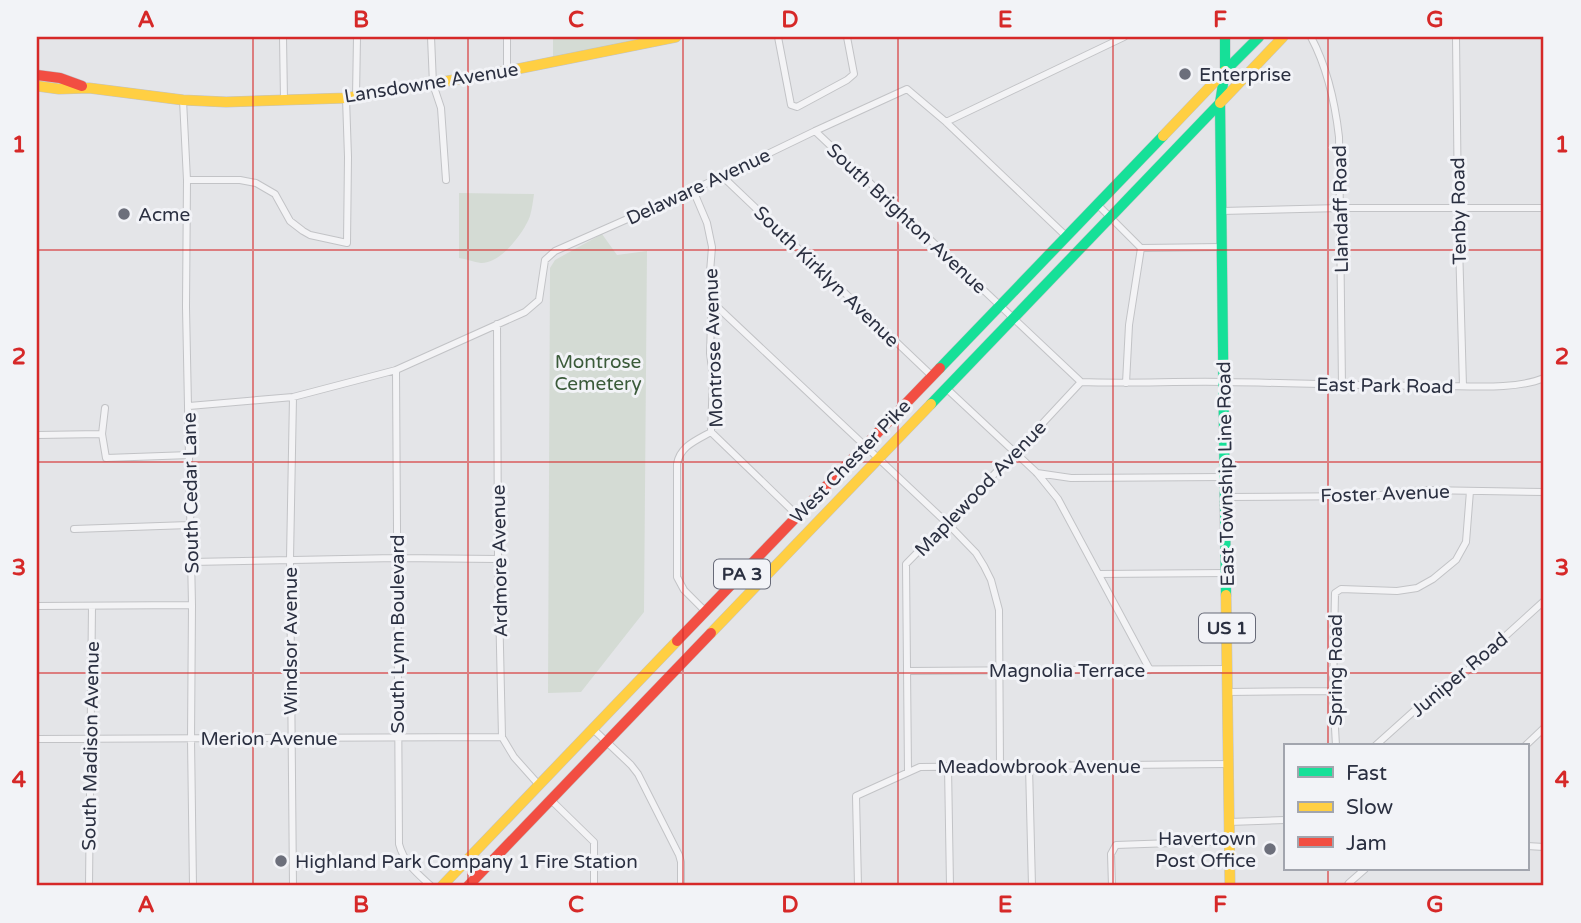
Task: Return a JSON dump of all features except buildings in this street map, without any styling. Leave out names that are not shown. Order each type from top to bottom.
[{"type":"main road","name":"Lansdowne Avenue","points":[[89,88],[183,100],[226,102],[351,97],[507,71],[676,37]]},
{"type":"main road","name":"US 1","points":[[1220,103],[1225,71],[1225,37]]},
{"type":"main road","name":"West Chester Pike","points":[[442,886],[1259,37]]},
{"type":"main road","name":"West Chester Pike","points":[[468,886],[1283,37]]},
{"type":"main road","points":[[37,75],[60,78],[89,88]]},
{"type":"main road","points":[[37,86],[59,89],[89,88]]},
{"type":"main road","name":"East Township Line Road","points":[[1220,103],[1230,886]]},
{"type":"street","points":[[283,37],[284,100]]},
{"type":"street","points":[[187,180],[240,180],[256,183],[275,194],[290,221],[303,231],[347,243],[348,157],[357,37]]},
{"type":"street","points":[[430,37],[433,84],[441,108],[446,180]]},
{"type":"street","points":[[507,37],[507,71]]},
{"type":"street","points":[[778,37],[790,105],[797,107],[854,74],[847,37]]},
{"type":"street","points":[[1066,236],[946,122],[1124,37]]},
{"type":"street","name":"Llandaff Road","points":[[1311,37],[1326,71],[1335,104],[1339,137],[1342,386]]},
{"type":"street","name":"Tenby Road","points":[[1456,37],[1464,386]]},
{"type":"street","name":"Delaware Avenue","points":[[497,324],[525,312],[539,300],[545,260],[555,251],[693,190],[906,89],[946,122]]},
{"type":"street","name":"South Cedar Lane","points":[[183,100],[187,180],[193,886]]},
{"type":"street","name":"South Brighton Avenue","points":[[815,131],[1081,382]]},
{"type":"street","name":"South Kirklyn Avenue","points":[[722,176],[932,376]]},
{"type":"street","name":"Montrose Avenue","points":[[693,190],[707,223],[712,247],[712,432],[798,516]]},
{"type":"street","points":[[1097,204],[1142,248],[1222,247]]},
{"type":"street","points":[[1222,211],[1544,208]]},
{"type":"street","points":[[1126,383],[1130,315],[1142,248]]},
{"type":"street","points":[[710,300],[976,553],[991,580],[999,610],[1000,766]]},
{"type":"street","points":[[189,406],[293,397],[396,370],[497,324]]},
{"type":"street","name":"Ardmore Avenue","points":[[497,324],[502,737]]},
{"type":"street","name":"South Lynn Boulevard","points":[[396,370],[399,844],[408,864],[431,886]]},
{"type":"street","name":"East Park Road","points":[[1081,382],[1464,386],[1526,384],[1544,378]]},
{"type":"street","name":"Maplewood Avenue","points":[[908,772],[906,564],[1081,382]]},
{"type":"street","points":[[946,388],[1037,473],[1065,509],[1150,670]]},
{"type":"street","name":"Windsor Avenue","points":[[293,397],[289,559],[293,886]]},
{"type":"street","points":[[105,408],[102,434],[106,458],[190,455]]},
{"type":"street","points":[[706,612],[684,590],[677,577],[677,464],[678,457],[687,446],[712,432]]},
{"type":"street","points":[[37,435],[102,434]]},
{"type":"street","points":[[1037,473],[1071,478],[1225,477]]},
{"type":"street","name":"Foster Avenue","points":[[1225,496],[1372,496],[1423,490],[1544,492]]},
{"type":"street","name":"Spring Road","points":[[1336,744],[1333,691],[1335,593],[1341,589],[1407,590],[1433,579],[1456,560],[1466,542],[1471,491]]},
{"type":"street","points":[[74,529],[189,526]]},
{"type":"street","points":[[191,562],[498,559]]},
{"type":"street","points":[[1099,574],[1226,573]]},
{"type":"street","name":"Juniper Road","points":[[1377,744],[1414,711],[1436,699],[1544,601]]},
{"type":"street","points":[[37,606],[192,606]]},
{"type":"street","name":"South Madison Avenue","points":[[89,886],[92,606]]},
{"type":"street","name":"Magnolia Terrace","points":[[907,671],[1227,669]]},
{"type":"street","points":[[1227,692],[1333,691]]},
{"type":"street","points":[[1527,744],[1544,728]]},
{"type":"street","points":[[593,729],[635,769],[645,786],[679,855],[681,886]]},
{"type":"street","points":[[502,737],[514,757],[539,785]]},
{"type":"street","name":"Merion Avenue","points":[[37,739],[502,737]]},
{"type":"street","name":"Meadowbrook Avenue","points":[[858,886],[856,796],[920,767],[1228,764]]},
{"type":"street","points":[[948,766],[950,886]]},
{"type":"street","points":[[1029,766],[1032,886]]},
{"type":"street","points":[[551,800],[594,842],[594,886]]},
{"type":"street","points":[[1229,821],[1284,820]]},
{"type":"street","points":[[1112,886],[1111,854],[1120,844],[1229,841]]},
{"type":"street","points":[[1347,886],[1364,870]]},
{"type":"green space","points":[[553,37],[673,37],[553,61]]},
{"type":"green space","points":[[459,193],[534,194],[530,216],[522,231],[503,253],[481,263],[459,258]]},
{"type":"green space","name":"Montrose Cemetery","points":[[602,234],[617,255],[647,251],[644,612],[581,692],[548,693],[550,268],[555,260]]},
{"type":"traffic: fast","points":[[1225,37],[1225,71],[1220,103],[1226,595]]},
{"type":"traffic: fast","points":[[1225,71],[1259,37]]},
{"type":"traffic: fast","points":[[931,404],[1220,103]]},
{"type":"traffic: fast","points":[[940,368],[1163,136]]},
{"type":"traffic: slow","points":[[37,86],[59,89],[89,88],[183,100],[226,102],[346,98],[507,71],[676,37]]},
{"type":"traffic: slow","points":[[1220,103],[1283,37]]},
{"type":"traffic: slow","points":[[1163,136],[1225,71]]},
{"type":"traffic: slow","points":[[711,633],[931,404]]},
{"type":"traffic: slow","points":[[1226,595],[1230,886]]},
{"type":"traffic: slow","points":[[442,886],[677,641]]},
{"type":"traffic: jam","points":[[37,75],[60,78],[82,86]]},
{"type":"traffic: jam","points":[[677,641],[940,368]]},
{"type":"traffic: jam","points":[[468,886],[711,633]]},
{"type":"place","name":"Enterprise","points":[[1185,74]]},
{"type":"place","name":"Acme","points":[[124,214]]},
{"type":"place","name":"Havertown Post Office","points":[[1270,849]]},
{"type":"place","name":"Highland Park Company 1 Fire Station","points":[[281,861]]}]
